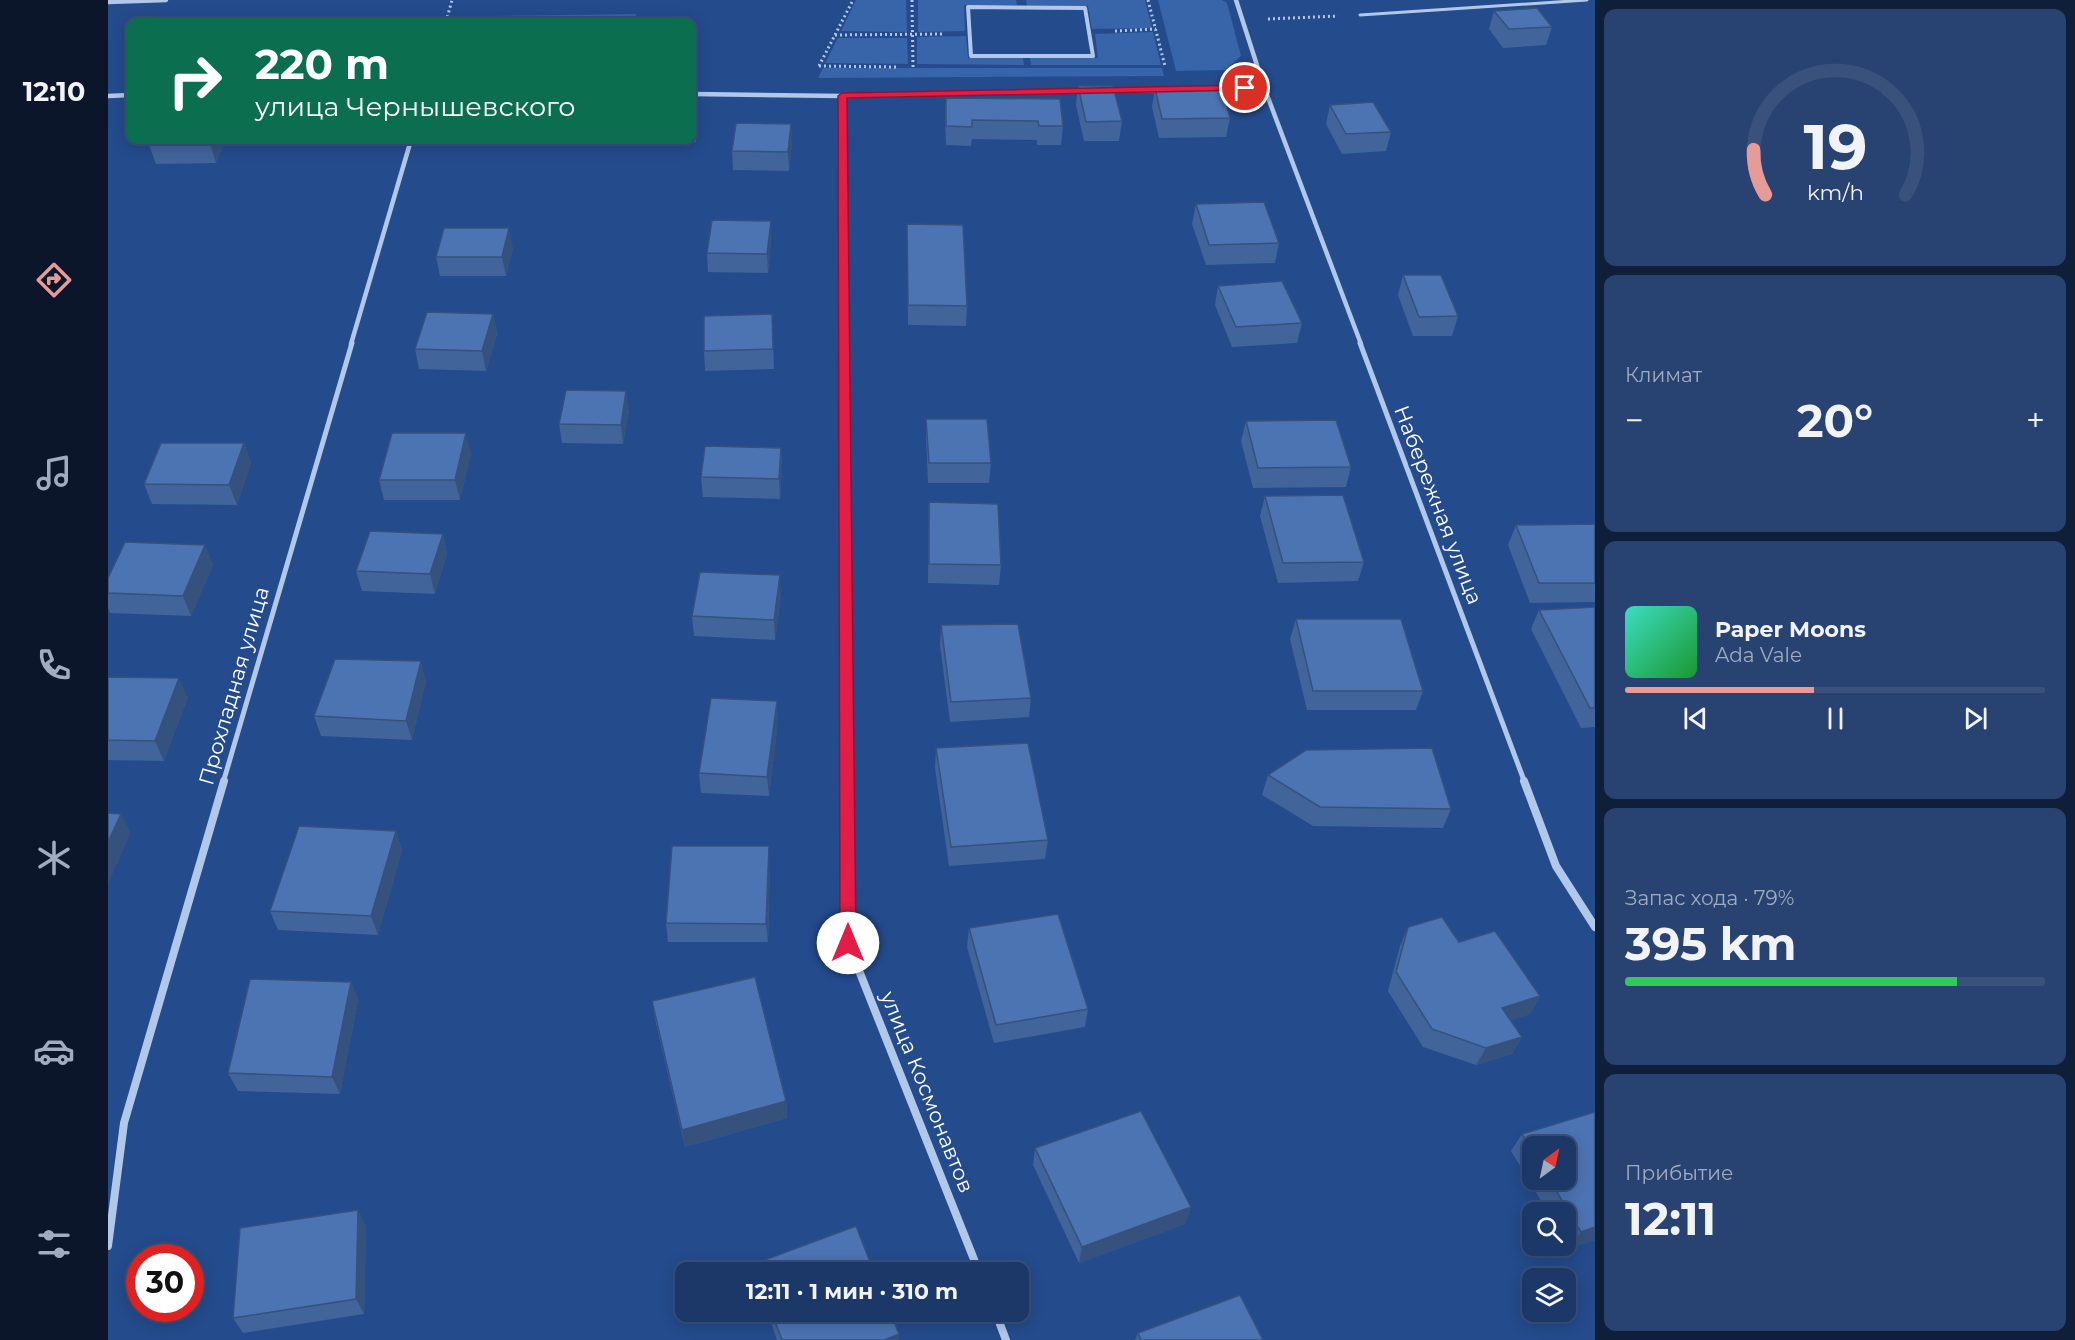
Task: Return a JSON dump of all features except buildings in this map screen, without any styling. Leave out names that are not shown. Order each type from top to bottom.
[{"type":"street","points":[[108,2],[166,0]]},
{"type":"street","name":"Набережная улица","points":[[1236,0],[1264,87],[1556,866],[1595,927]]},
{"type":"street","points":[[968,7],[1084,8],[1089,31],[1093,56],[971,56],[968,7]]},
{"type":"street","points":[[1210,89],[1264,87]]},
{"type":"street","points":[[696,94],[842,96],[1166,90]]},
{"type":"street","points":[[108,96],[126,95]]},
{"type":"street","name":"улица Космонавтов","points":[[842,96],[848,943],[975,1262]]},
{"type":"street","name":"Прохладная улица","points":[[108,1246],[124,1123],[410,144]]},
{"type":"street","points":[[999,1322],[1006,1340]]},
{"type":"lane","points":[[1360,15],[1587,0]]},
{"type":"path","points":[[447,18],[453,0]]},
{"type":"path","points":[[808,95],[853,0]]},
{"type":"path","points":[[912,0],[913,67]]},
{"type":"path","points":[[1148,0],[1165,67],[1166,90]]},
{"type":"path","points":[[1243,20],[1360,15]]},
{"type":"path","points":[[1089,31],[1156,29]]},
{"type":"path","points":[[835,35],[970,34]]},
{"type":"shaded area","points":[[856,0],[906,0],[907,32],[841,31]]},
{"type":"shaded area","points":[[918,0],[1016,0],[1017,5],[964,5],[965,31],[918,32]]},
{"type":"shaded area","points":[[1026,0],[1145,0],[1152,28],[1092,29],[1088,6],[1027,6]]},
{"type":"shaded area","points":[[1158,0],[1222,0],[1227,3],[1241,56],[1225,70],[1176,71]]},
{"type":"shaded area","points":[[636,14],[636,18],[481,18],[481,16]]},
{"type":"shaded area","points":[[1153,32],[1161,65],[1031,65],[1030,58],[1098,58],[1095,34]]},
{"type":"shaded area","points":[[966,36],[968,58],[1023,58],[1024,65],[917,64],[917,37]]},
{"type":"shaded area","points":[[838,38],[907,38],[908,64],[825,63]]},
{"type":"shaded area","points":[[823,68],[1162,68],[1164,76],[818,78]]},
{"type":"route","points":[[848,943],[842,96],[1245,88]]}]
